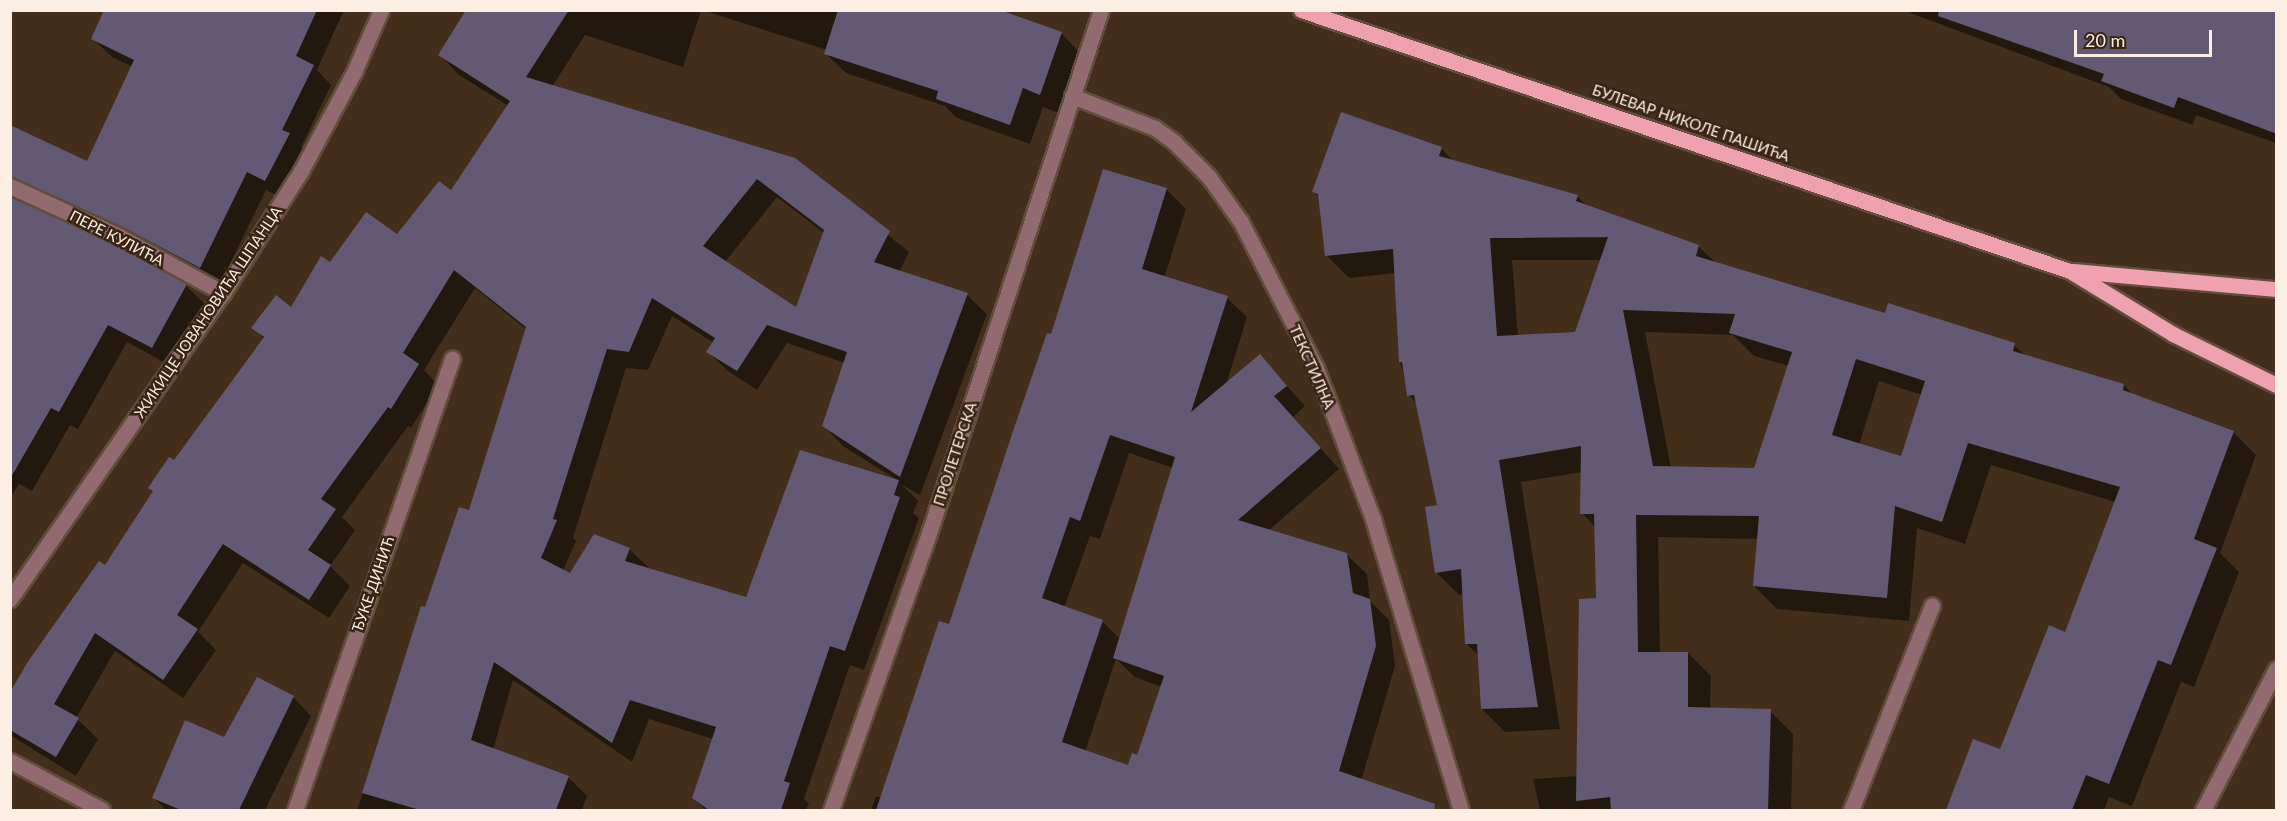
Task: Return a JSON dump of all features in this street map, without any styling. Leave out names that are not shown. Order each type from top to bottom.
[{"type":"main road","name":"БУЛЕВАР НИКОЛЕ ПАШИЋА","points":[[1301,10],[2070,271],[2173,334],[2277,385]]},
{"type":"main road","name":"БУЛЕВАР НИКОЛЕ ПАШИЋА","points":[[2070,271],[2277,289]]},
{"type":"street","name":"ЖИКИЦЕ ЈОВАНОВИЋА ШПАНЦА","points":[[10,599],[223,294],[301,171],[354,72],[381,10]]},
{"type":"street","points":[[1072,96],[1101,10]]},
{"type":"street","name":"ПРОЛЕТЕРСКА","points":[[831,810],[929,533],[1072,96]]},
{"type":"street","name":"ТЕКСТИЛНА","points":[[1072,96],[1155,128],[1174,142],[1209,177],[1241,222],[1316,368],[1372,519],[1461,810]]},
{"type":"street","name":"ПЕРЕ КУЛИЋА","points":[[10,186],[119,236],[223,294]]},
{"type":"street","name":"ЂУКЕ ДИНИЋ","points":[[295,810],[452,358]]},
{"type":"street","points":[[1851,810],[1932,605]]},
{"type":"street","points":[[2203,810],[2277,669]]},
{"type":"street","points":[[10,760],[102,810]]},
{"type":"building","points":[[104,10],[317,10],[296,56],[314,65],[282,130],[290,133],[265,181],[247,172],[200,268],[123,227],[10,176],[10,125],[87,161],[134,60],[91,39]]},
{"type":"building","points":[[466,10],[569,10],[526,77],[795,158],[890,231],[874,262],[968,293],[900,477],[822,426],[847,352],[767,325],[737,371],[706,352],[715,338],[652,298],[629,352],[607,349],[553,519],[557,520],[541,558],[570,573],[594,534],[630,548],[625,561],[746,597],[800,450],[899,480],[894,495],[900,497],[845,651],[830,646],[784,781],[790,783],[781,810],[709,810],[692,798],[716,727],[630,700],[612,743],[494,662],[471,740],[569,776],[556,810],[420,810],[362,793],[421,606],[425,607],[459,507],[469,510],[526,327],[454,270],[403,353],[419,364],[391,409],[388,407],[321,499],[336,509],[308,550],[331,565],[309,600],[223,544],[177,615],[198,629],[163,680],[95,633],[54,704],[79,718],[56,757],[10,730],[10,692],[29,660],[99,561],[105,565],[153,491],[148,488],[169,457],[174,460],[264,337],[251,328],[276,295],[291,307],[321,256],[330,262],[366,212],[397,234],[439,181],[451,190],[510,101],[438,55]],"holes":[[[757,179],[824,230],[796,307],[703,246]]]},
{"type":"building","points":[[838,10],[1000,10],[1062,32],[1040,95],[1023,88],[1010,125],[936,99],[938,91],[824,54]]},
{"type":"building","points":[[1939,10],[2277,10],[2277,134],[2178,97],[2174,108],[2101,81],[2104,74],[1938,16]]},
{"type":"building","points":[[1341,112],[1442,147],[1439,156],[1578,195],[1576,201],[1699,245],[1696,256],[1885,313],[1888,303],[2015,343],[2013,351],[2124,384],[2123,390],[2234,431],[2194,539],[2217,548],[2171,665],[2158,660],[2109,784],[2086,775],[2072,810],[1946,810],[1973,739],[2000,749],[2049,625],[2065,632],[2120,487],[1968,443],[1942,522],[1895,506],[1887,598],[1753,586],[1759,516],[1636,515],[1638,652],[1688,652],[1688,707],[1771,709],[1768,810],[1611,810],[1610,797],[1576,801],[1579,599],[1596,598],[1594,514],[1580,514],[1581,446],[1499,460],[1538,707],[1481,709],[1477,644],[1465,644],[1461,569],[1435,573],[1425,507],[1437,505],[1414,395],[1407,396],[1402,362],[1399,362],[1393,249],[1325,256],[1318,194],[1312,192]],"holes":[[[1608,237],[1575,332],[1497,336],[1490,238]],[[1623,310],[1735,314],[1729,333],[1792,352],[1754,468],[1653,466]],[[1856,359],[1925,381],[1901,456],[1832,435]]]},
{"type":"building","points":[[1103,169],[1167,188],[1142,269],[1228,296],[1191,412],[1260,354],[1287,386],[1274,396],[1321,448],[1238,520],[1347,553],[1353,593],[1370,599],[1376,646],[1339,771],[1435,804],[1434,810],[876,810],[939,621],[949,624],[1047,333],[1051,334]],"holes":[[[1110,435],[1175,457],[1113,658],[1164,676],[1137,755],[1132,753],[1128,765],[1062,742],[1103,620],[1042,598],[1070,517],[1080,521]]]},
{"type":"building","points":[[10,197],[115,245],[187,284],[152,348],[108,325],[59,412],[51,408],[10,479]]},
{"type":"building","points":[[257,677],[294,696],[239,810],[181,810],[152,798],[185,720],[224,737]]}]
